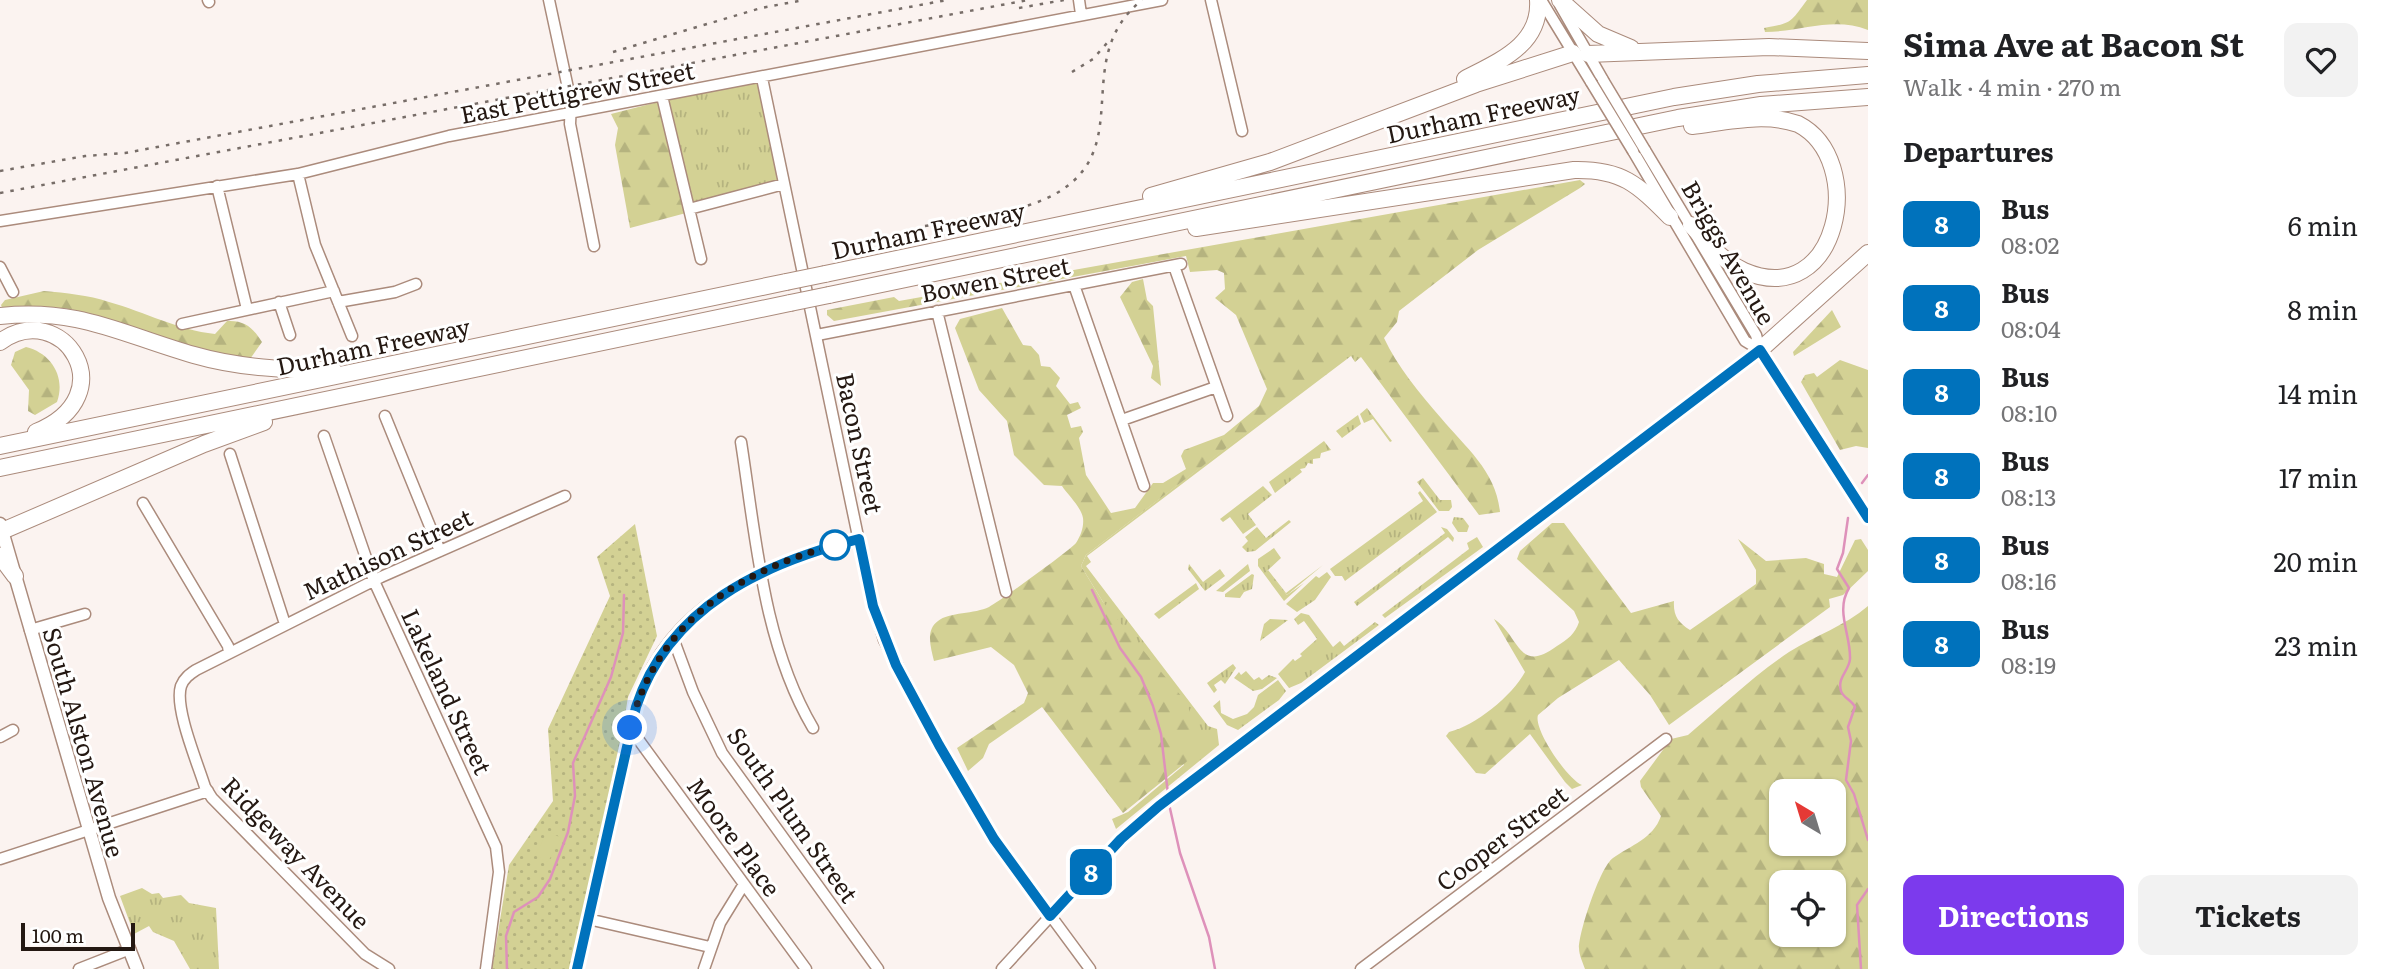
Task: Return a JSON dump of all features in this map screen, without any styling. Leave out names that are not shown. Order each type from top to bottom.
[{"type":"highway","points":[[1378,121],[1473,75],[1523,45],[1535,27],[1539,0]]},
{"type":"highway","points":[[1558,0],[1598,34],[1623,46],[1647,51]]},
{"type":"highway","points":[[1051,226],[1247,170],[1496,76],[1581,53],[1769,47],[1868,51]]},
{"type":"highway","name":"Durham Freeway","points":[[0,446],[1674,97],[1758,83],[1868,75]]},
{"type":"highway","name":"Durham Freeway","points":[[0,468],[1585,137],[1720,111],[1868,97]]},
{"type":"highway","points":[[1585,137],[1754,119],[1786,120],[1806,127],[1823,138],[1838,154],[1848,173],[1852,203],[1844,232],[1826,256],[1796,274],[1770,276],[1744,271],[1727,261],[1691,225]]},
{"type":"highway","points":[[1034,252],[1574,170],[1621,176],[1641,188],[1670,217]]},
{"type":"highway","points":[[1760,350],[1868,253]]},
{"type":"highway","points":[[0,316],[38,313],[77,317],[194,355],[232,364],[277,369],[356,371]]},
{"type":"highway","points":[[0,342],[25,331],[52,334],[73,352],[81,381],[75,403],[61,419],[0,446]]},
{"type":"highway","points":[[1,529],[215,439],[299,412],[325,400]]},
{"type":"highway","points":[[0,556],[15,576]]},
{"type":"main road","name":"South Alston Avenue","points":[[1,529],[109,898],[137,969]]},
{"type":"street","points":[[549,0],[560,41],[571,113],[570,124],[594,246]]},
{"type":"street","points":[[1079,0],[1081,14]]},
{"type":"street","name":"East Pettigrew Street","points":[[0,221],[298,174],[449,136],[1162,0]]},
{"type":"street","points":[[1211,0],[1242,131]]},
{"type":"street","name":"Briggs Avenue","points":[[1539,0],[1603,80],[1756,335],[1760,350]]},
{"type":"street","name":"Briggs Avenue","points":[[1558,0],[1591,82],[1745,341],[1760,350]]},
{"type":"street","name":"Bacon Street","points":[[762,78],[873,606],[890,652],[966,794],[994,839],[1090,969]]},
{"type":"street","points":[[662,96],[701,259]]},
{"type":"street","points":[[298,174],[315,245],[352,336]]},
{"type":"street","points":[[689,209],[784,184]]},
{"type":"street","points":[[217,186],[247,309]]},
{"type":"street","name":"Bowen Street","points":[[817,335],[1177,265],[1216,387]]},
{"type":"street","points":[[0,267],[13,292]]},
{"type":"street","points":[[182,324],[279,302],[396,292],[416,284]]},
{"type":"street","points":[[1074,285],[1144,486]]},
{"type":"street","points":[[279,302],[289,335]]},
{"type":"street","points":[[937,311],[1006,592]]},
{"type":"street","points":[[1002,969],[1121,839],[1159,806],[1760,350],[1868,517]]},
{"type":"street","points":[[1122,420],[1216,387],[1227,416]]},
{"type":"street","points":[[385,416],[440,551]]},
{"type":"street","name":"Lakeland Street","points":[[324,436],[374,581],[496,847],[499,872],[486,969]]},
{"type":"street","points":[[741,442],[762,572],[783,663],[813,728]]},
{"type":"street","points":[[230,454],[285,624]]},
{"type":"street","name":"Mathison Street","points":[[229,653],[374,581],[565,496]]},
{"type":"street","points":[[142,503],[228,646],[229,653]]},
{"type":"street","points":[[577,969],[630,728],[645,682],[673,638],[706,606],[762,572],[803,555],[859,539]]},
{"type":"street","points":[[30,630],[85,614]]},
{"type":"street","name":"South Plum Street","points":[[673,638],[693,692],[722,753],[878,969]]},
{"type":"street","name":"Ridgeway Avenue","points":[[229,653],[189,674],[180,688],[181,706],[208,791],[365,954],[390,969]]},
{"type":"street","name":"Moore Place","points":[[630,728],[806,969]]},
{"type":"street","points":[[0,737],[13,730]]},
{"type":"street","name":"Cooper Street","points":[[1361,969],[1666,739]]},
{"type":"street","points":[[0,859],[208,791]]},
{"type":"street","points":[[704,969],[720,923],[744,884]]},
{"type":"street","points":[[588,919],[710,947]]},
{"type":"street","points":[[79,969],[130,949]]},
{"type":"green space","points":[[1807,0],[1868,0],[1868,30],[1830,24],[1765,32],[1764,28],[1790,21]]},
{"type":"green space","points":[[760,80],[781,182],[691,206],[665,97]]},
{"type":"green space","points":[[658,102],[686,213],[630,228],[615,145],[618,128],[611,114]]},
{"type":"green space","points":[[1580,180],[1585,184],[1580,188],[1478,250],[1399,311],[1397,322],[1384,338],[1410,380],[1486,472],[1493,484],[1500,512],[1479,515],[1361,357],[1361,345],[1086,555],[1081,566],[1103,602],[1187,703],[1196,732],[1195,755],[1123,813],[1042,707],[989,744],[983,758],[968,771],[957,748],[1024,703],[1028,693],[1014,665],[991,647],[934,661],[931,629],[943,618],[989,607],[1020,586],[1076,543],[1083,521],[1080,510],[1062,486],[1044,485],[1014,455],[1007,421],[979,390],[955,328],[960,319],[1002,308],[1023,345],[1031,346],[1039,355],[1041,366],[1050,367],[1060,378],[1056,386],[1070,404],[1078,402],[1081,408],[1067,415],[1071,428],[1081,426],[1083,432],[1079,438],[1086,475],[1111,513],[1135,508],[1153,483],[1163,483],[1186,469],[1181,456],[1184,450],[1224,435],[1259,406],[1267,389],[1236,315],[1215,298],[1225,289],[1224,273],[1217,270],[1190,272],[1186,256],[834,321],[827,315],[827,310],[894,297],[899,301]]},
{"type":"green space","points":[[1143,279],[1147,300],[1153,306],[1161,386],[1151,378],[1153,366],[1120,297],[1132,282]]},
{"type":"green space","points":[[44,291],[101,300],[201,332],[215,334],[227,321],[239,322],[252,329],[262,342],[250,359],[206,350],[78,311],[41,307],[3,310],[1,305],[5,300]]},
{"type":"green space","points":[[1832,310],[1841,327],[1794,356],[1793,352]]},
{"type":"green space","points":[[1361,344],[1361,357],[1355,362],[1351,356],[1087,556],[1091,562],[1086,566],[1208,726],[1217,729],[1219,745],[1116,829],[1112,819],[1128,812],[1184,765],[1103,602],[1081,566],[1086,555]]},
{"type":"green space","points":[[26,347],[49,360],[58,375],[57,402],[35,415],[28,411],[29,390],[11,365],[15,352]]},
{"type":"green space","points":[[1840,360],[1868,370],[1868,448],[1856,446],[1840,450],[1801,382],[1805,375],[1814,373],[1817,377]]},
{"type":"green space","points":[[1367,408],[1392,441],[1390,442],[1373,419],[1364,423],[1360,414]]},
{"type":"green space","points":[[1358,415],[1361,424],[1342,438],[1336,431]]},
{"type":"green space","points":[[1324,441],[1331,450],[1321,453],[1320,458],[1313,459],[1313,464],[1308,463],[1305,468],[1300,469],[1302,472],[1275,493],[1269,482]]},
{"type":"green space","points":[[1423,478],[1440,500],[1451,500],[1452,507],[1449,511],[1439,511],[1417,482]]},
{"type":"green space","points":[[1263,486],[1272,495],[1248,514],[1256,525],[1243,534],[1230,517],[1223,522],[1220,519]]},
{"type":"green space","points":[[1420,491],[1437,512],[1345,581],[1342,576],[1335,576],[1330,569],[1423,501],[1418,493]]},
{"type":"green space","points":[[1454,517],[1463,518],[1469,526],[1467,532],[1458,532],[1452,523]]},
{"type":"green space","points":[[1289,520],[1291,522],[1255,551],[1247,552],[1242,547],[1248,541],[1245,537],[1257,527],[1266,538]]},
{"type":"green space","points":[[1552,523],[1564,523],[1631,613],[1674,601],[1677,618],[1690,630],[1756,584],[1756,570],[1738,539],[1766,561],[1806,558],[1824,564],[1824,574],[1837,577],[1855,540],[1861,539],[1868,550],[1868,571],[1843,595],[1829,599],[1830,607],[1669,725],[1650,695],[1619,660],[1558,698],[1538,715],[1538,722],[1553,753],[1569,774],[1582,785],[1572,789],[1530,734],[1485,774],[1476,773],[1446,736],[1492,709],[1511,691],[1525,672],[1494,619],[1503,626],[1521,650],[1534,656],[1544,654],[1565,641],[1579,622],[1574,611],[1517,559],[1520,551]]},
{"type":"green space","points":[[635,524],[657,636],[628,697],[572,969],[492,969],[509,865],[553,801],[548,729],[610,596],[597,557]]},
{"type":"green space","points":[[1441,527],[1447,529],[1454,538],[1453,542],[1448,537],[1357,606],[1354,602],[1445,533]]},
{"type":"green space","points":[[1477,537],[1483,547],[1385,618],[1382,615],[1469,549],[1467,543]]},
{"type":"green space","points":[[1274,548],[1281,558],[1267,571],[1287,595],[1304,583],[1284,601],[1258,566],[1258,559]]},
{"type":"green space","points":[[1189,564],[1203,582],[1220,569],[1225,576],[1205,591],[1188,569]]},
{"type":"green space","points":[[1248,564],[1250,571],[1223,592],[1216,591]]},
{"type":"green space","points":[[1323,565],[1287,595],[1267,572],[1268,570],[1286,593]]},
{"type":"green space","points":[[1327,572],[1331,577],[1315,600],[1297,612],[1286,604],[1316,576],[1319,578]]},
{"type":"green space","points":[[1252,574],[1252,589],[1244,592],[1240,598],[1225,597],[1225,594]]},
{"type":"green space","points":[[1196,583],[1199,589],[1159,619],[1154,614]]},
{"type":"green space","points":[[1868,606],[1868,969],[1585,969],[1579,948],[1591,900],[1602,874],[1613,858],[1647,836],[1661,816],[1641,787],[1640,781],[1671,739],[1688,735],[1776,661]]},
{"type":"green space","points":[[1301,613],[1309,615],[1333,647],[1340,641],[1344,646],[1375,622],[1379,625],[1301,683],[1289,688],[1278,674],[1293,659],[1295,661],[1302,656],[1300,654],[1317,639],[1304,621],[1298,625],[1294,619]]},
{"type":"green space","points":[[1270,619],[1288,620],[1260,641],[1264,624]]},
{"type":"green space","points":[[1233,664],[1236,668],[1225,684],[1221,680],[1214,685],[1217,690],[1214,693],[1207,683]]},
{"type":"green space","points":[[1246,671],[1254,680],[1259,677],[1262,680],[1269,675],[1277,678],[1262,689],[1253,691],[1234,678],[1239,672],[1241,675]]},
{"type":"green space","points":[[1278,680],[1286,691],[1279,700],[1238,730],[1227,725],[1213,706],[1220,700],[1221,713],[1233,719],[1247,714],[1254,707],[1258,695]]},
{"type":"green space","points":[[548,831],[561,838],[548,862],[535,855]]},
{"type":"green space","points":[[142,888],[152,894],[159,893],[163,898],[181,895],[189,903],[216,908],[219,969],[190,969],[174,941],[153,932],[149,926],[134,934],[120,896]]},
{"type":"waterway","points":[[1862,483],[1868,475]]},
{"type":"waterway","points":[[1848,518],[1843,553],[1837,569],[1849,588],[1843,614],[1850,659],[1840,686],[1842,693],[1855,707],[1848,727],[1851,741],[1846,780],[1854,794],[1868,840]]},
{"type":"waterway","points":[[1092,590],[1120,648],[1141,677],[1153,706],[1161,734],[1168,794]]},
{"type":"waterway","points":[[507,969],[506,936],[514,912],[538,897],[550,879],[568,832],[575,796],[573,763],[611,677],[623,633],[624,595]]},
{"type":"waterway","points":[[1169,804],[1180,853],[1209,937],[1215,969]]},
{"type":"waterway","points":[[1861,969],[1857,905],[1868,889]]},
{"type":"railway","points":[[613,52],[761,8],[804,0]]},
{"type":"railway","points":[[0,171],[85,156],[125,153],[947,0]]},
{"type":"railway","points":[[0,193],[1028,0]]},
{"type":"railway","points":[[1019,8],[1064,0]]},
{"type":"railway","points":[[925,226],[1017,209],[1045,199],[1074,180],[1091,158],[1099,133],[1109,51],[1120,24],[1142,0]]},
{"type":"railway","points":[[1072,72],[1093,59],[1107,43]]},
{"type":"bus line","name":"8","points":[[577,969],[636,707],[651,669],[681,628],[700,610],[745,581],[803,555],[859,539],[873,606],[884,640],[896,665],[960,783],[994,839],[1050,916],[1121,839],[1186,784],[1760,350],[1868,518]]},
{"type":"route","points":[[630,728],[639,695],[651,669],[681,628],[700,610],[762,572],[791,559],[843,543],[835,545]]}]
